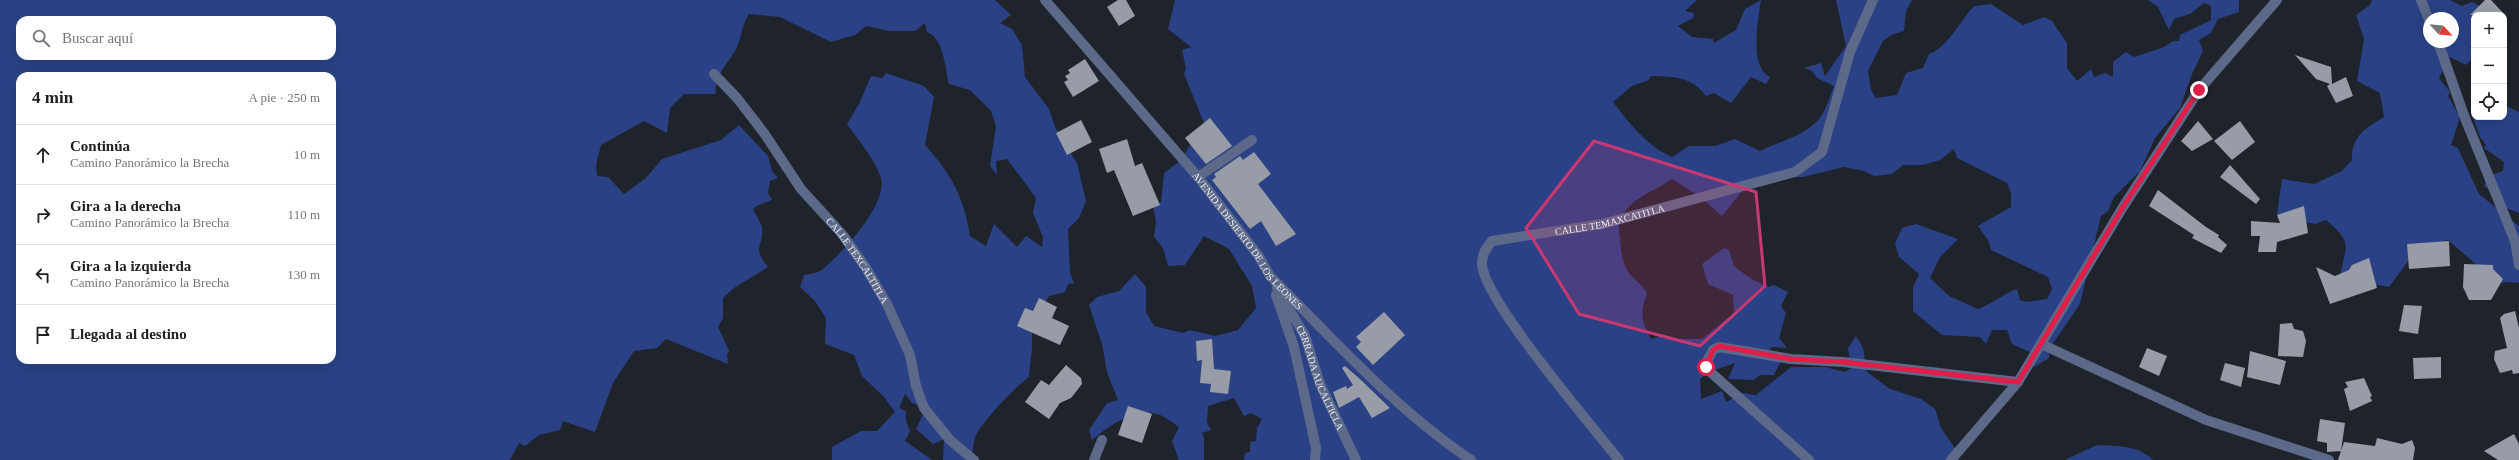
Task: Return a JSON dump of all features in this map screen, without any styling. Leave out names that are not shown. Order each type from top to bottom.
[{"type":"street","name":"AVENIDA DESIERTO DE LOS LEONES","points":[[1045,0],[1198,177],[1258,255],[1270,276],[1394,400],[1426,429],[1470,460]]},
{"type":"street","name":"CALLE TEMAXCATITLA","points":[[1619,460],[1522,339],[1490,287],[1482,264],[1485,250],[1492,241],[1602,224],[1795,172],[1822,152],[1850,52],[1873,0]]},
{"type":"street","points":[[1951,460],[2018,382],[2123,207],[2199,90],[2277,0]]},
{"type":"street","points":[[2420,0],[2425,12]]},
{"type":"street","points":[[2440,48],[2465,118],[2515,241],[2519,265]]},
{"type":"street","name":"CALLE TEXCALTITLA","points":[[714,74],[737,98],[764,133],[801,189],[842,234],[866,268],[887,304],[910,355],[916,386],[924,408],[950,440],[974,460]]},
{"type":"street","points":[[1198,177],[1252,140]]},
{"type":"street","points":[[1270,276],[1294,348],[1316,448],[1315,460]]},
{"type":"street","name":"CERRADA AUCALTICLA","points":[[1270,276],[1305,336],[1320,384],[1356,460]]},
{"type":"street","points":[[2041,344],[2206,420],[2329,460]]},
{"type":"street","points":[[1809,460],[1707,369],[1706,363],[1713,350],[1719,346],[1791,359],[1843,362],[2018,382]]},
{"type":"street","points":[[1094,460],[1102,440]]},
{"type":"highlighted area","points":[[1594,141],[1756,192],[1765,286],[1700,346],[1579,314],[1526,228]]},
{"type":"shaded area","points":[[0,0],[995,0],[1011,15],[1000,23],[1012,29],[1022,45],[1025,77],[1049,109],[1055,127],[1077,163],[1086,201],[1079,218],[1068,229],[1070,273],[1074,283],[1068,284],[1065,292],[1049,296],[1032,328],[1032,348],[1029,377],[1000,404],[985,421],[976,435],[971,460],[943,460],[944,439],[933,444],[916,429],[926,408],[912,403],[905,394],[899,408],[906,411],[906,421],[910,431],[905,441],[932,460],[832,460],[832,447],[861,431],[877,431],[895,412],[884,397],[862,376],[854,355],[825,344],[826,318],[815,301],[800,287],[804,275],[816,273],[822,270],[851,241],[870,215],[877,202],[881,189],[881,178],[871,157],[847,124],[859,104],[871,76],[882,78],[886,73],[924,86],[934,97],[925,145],[942,166],[955,187],[964,209],[970,236],[986,246],[994,224],[1017,247],[1026,236],[1042,247],[1043,237],[1033,213],[1036,198],[1007,159],[996,161],[997,175],[990,166],[996,126],[991,111],[970,90],[949,84],[940,47],[933,35],[927,32],[925,23],[915,31],[889,31],[866,26],[855,35],[831,42],[780,17],[749,14],[744,23],[736,49],[719,76],[716,94],[684,94],[670,108],[667,133],[644,121],[601,145],[596,165],[597,176],[608,177],[624,194],[646,178],[662,159],[721,140],[739,125],[768,156],[772,171],[778,178],[770,181],[768,193],[772,200],[756,206],[753,210],[760,221],[762,228],[759,247],[760,255],[768,267],[734,288],[723,298],[723,318],[718,327],[729,351],[727,355],[728,364],[666,339],[657,348],[634,351],[613,383],[595,432],[563,421],[560,430],[539,435],[525,446],[519,443],[510,460],[0,460]]},
{"type":"shaded area","points":[[1175,0],[1697,0],[1685,11],[1694,13],[1693,18],[1678,26],[1692,37],[1713,39],[1714,43],[1736,30],[1745,9],[1761,0],[1756,42],[1759,63],[1763,72],[1770,77],[1766,84],[1751,77],[1731,103],[1714,93],[1706,96],[1700,89],[1688,81],[1675,77],[1651,76],[1649,80],[1632,86],[1613,102],[1632,126],[1654,147],[1672,157],[1689,146],[1715,146],[1735,139],[1760,151],[1800,134],[1814,124],[1824,111],[1834,86],[1817,78],[1812,71],[1804,68],[1821,63],[1825,76],[1846,46],[1836,0],[1912,0],[1906,11],[1904,31],[1891,35],[1883,41],[1868,71],[1871,90],[1876,98],[1897,95],[1906,73],[1923,68],[1929,54],[1942,46],[1948,40],[1974,6],[1991,4],[2023,25],[2044,17],[2052,21],[2067,43],[2067,68],[2077,81],[2091,69],[2094,77],[2105,73],[2113,77],[2113,62],[2126,52],[2134,57],[2164,47],[2173,41],[2179,41],[2180,35],[2211,20],[2211,6],[2204,3],[2190,14],[2174,19],[2169,30],[2158,7],[2148,0],[2239,0],[2239,12],[2218,19],[2211,33],[2199,40],[2203,51],[2192,74],[2180,108],[2155,138],[2140,171],[2114,197],[2108,211],[2101,216],[2080,304],[2049,349],[2049,358],[2034,367],[2034,354],[2012,344],[2007,330],[1992,330],[1986,344],[1980,337],[1942,335],[1913,311],[1913,287],[1919,274],[1899,257],[1895,243],[1902,228],[1916,224],[1958,239],[1940,257],[1930,278],[1949,296],[1978,309],[2017,289],[2020,300],[2026,302],[2047,299],[2052,289],[2048,277],[1991,250],[1988,240],[1978,226],[2011,207],[2011,193],[2007,183],[1957,158],[1954,149],[1940,160],[1923,165],[1903,165],[1892,174],[1874,176],[1864,171],[1844,167],[1803,177],[1778,177],[1747,185],[1722,216],[1699,196],[1672,179],[1633,203],[1622,217],[1619,228],[1623,259],[1625,267],[1629,273],[1643,287],[1647,294],[1642,312],[1645,328],[1651,339],[1661,336],[1668,339],[1702,339],[1734,313],[1733,295],[1708,284],[1702,264],[1724,248],[1729,250],[1734,266],[1750,278],[1768,287],[1774,285],[1788,292],[1781,306],[1786,313],[1779,338],[1787,348],[1774,347],[1769,349],[1780,363],[1774,375],[1760,375],[1754,380],[1728,379],[1735,363],[1709,372],[1700,379],[1701,399],[1722,391],[1726,402],[1743,393],[1756,395],[1791,367],[1825,367],[1845,372],[1851,368],[1848,348],[1856,336],[1863,348],[1867,372],[1890,389],[1921,399],[1935,409],[1941,428],[1956,450],[1959,460],[1244,460],[1245,453],[1250,452],[1250,442],[1256,441],[1257,428],[1262,419],[1251,413],[1244,416],[1234,398],[1208,406],[1207,422],[1211,430],[1202,433],[1204,438],[1204,460],[1179,460],[1172,441],[1179,427],[1157,414],[1148,413],[1131,416],[1114,424],[1092,440],[1089,430],[1107,403],[1118,400],[1107,372],[1102,344],[1089,305],[1097,297],[1119,291],[1135,274],[1146,287],[1146,312],[1154,326],[1183,333],[1190,330],[1215,336],[1238,330],[1256,308],[1252,286],[1229,249],[1204,236],[1185,265],[1168,266],[1163,248],[1154,237],[1156,222],[1153,205],[1161,202],[1164,173],[1180,161],[1204,123],[1184,74],[1186,69],[1182,50],[1191,47],[1168,29]]},
{"type":"shaded area","points":[[2372,0],[2450,0],[2462,6],[2472,2],[2493,12],[2471,12],[2471,60],[2466,65],[2450,57],[2439,78],[2450,92],[2448,96],[2460,117],[2451,145],[2458,148],[2479,194],[2519,226],[2519,283],[2507,282],[2488,286],[2478,266],[2448,240],[2415,252],[2389,287],[2366,283],[2340,275],[2346,250],[2344,239],[2326,220],[2316,224],[2304,222],[2302,226],[2277,214],[2282,179],[2314,184],[2342,171],[2352,160],[2352,152],[2357,139],[2366,129],[2384,117],[2380,93],[2357,81],[2364,39],[2356,15],[2370,5]]},
{"type":"shaded area","points":[[2507,106],[2519,112],[2519,213],[2504,207],[2503,200],[2484,186],[2488,176],[2503,171],[2504,162],[2484,148],[2486,145],[2480,137],[2474,120],[2507,120]]},
{"type":"shaded area","points":[[2097,445],[2127,447],[2141,451],[2153,460],[2065,460]]},
{"type":"building","points":[[1118,0],[1126,0],[1135,16],[1119,26],[1107,7]]},
{"type":"building","points":[[2485,0],[2491,0],[2502,12],[2473,12]]},
{"type":"building","points":[[2295,55],[2331,67],[2332,84],[2346,77],[2353,96],[2336,103],[2327,86],[2330,84],[2316,79]]},
{"type":"building","points":[[1085,59],[1099,81],[1073,97],[1064,82],[1068,80],[1065,76],[1070,73],[1068,70]]},
{"type":"building","points":[[1210,118],[1232,146],[1206,164],[1185,138]]},
{"type":"building","points":[[1081,120],[1092,142],[1067,155],[1056,133]]},
{"type":"building","points":[[2198,121],[2213,139],[2192,151],[2181,141]]},
{"type":"building","points":[[2240,121],[2255,142],[2232,160],[2214,141]]},
{"type":"building","points":[[1127,139],[1135,166],[1142,163],[1160,205],[1133,216],[1114,170],[1107,173],[1099,149]]},
{"type":"building","points":[[1254,152],[1271,174],[1258,184],[1296,234],[1276,246],[1261,221],[1250,229],[1212,180],[1216,177],[1214,174],[1240,156],[1243,160]]},
{"type":"building","points":[[2230,165],[2260,199],[2256,204],[2220,177]]},
{"type":"building","points":[[2158,190],[2206,227],[2219,235],[2218,237],[2227,245],[2221,253],[2192,238],[2194,235],[2149,206]]},
{"type":"building","points":[[2304,206],[2308,233],[2277,242],[2276,252],[2258,252],[2260,236],[2251,236],[2251,221],[2280,223],[2277,215]]},
{"type":"building","points":[[2449,241],[2450,266],[2409,269],[2407,244]]},
{"type":"building","points":[[2369,258],[2377,288],[2330,304],[2316,267],[2335,276],[2349,270],[2352,265]]},
{"type":"building","points":[[2464,264],[2493,265],[2493,269],[2503,279],[2491,300],[2469,300],[2463,287]]},
{"type":"building","points":[[1039,298],[1057,307],[1052,318],[1069,326],[1060,345],[1017,326],[1025,308],[1033,311]]},
{"type":"building","points":[[2404,305],[2422,306],[2418,334],[2399,331]]},
{"type":"building","points":[[2515,311],[2519,328],[2519,373],[2513,374],[2512,370],[2500,373],[2494,359],[2495,351],[2507,348],[2500,318],[2504,314]]},
{"type":"building","points":[[1384,312],[1405,335],[1373,365],[1356,347],[1361,342],[1356,337]]},
{"type":"building","points":[[2292,323],[2294,329],[2303,331],[2306,341],[2303,357],[2278,356],[2280,324]]},
{"type":"building","points":[[1212,339],[1214,369],[1231,371],[1228,394],[1210,392],[1211,384],[1200,383],[1202,360],[1197,361],[1196,341]]},
{"type":"building","points":[[2147,348],[2167,356],[2159,376],[2139,367]]},
{"type":"building","points":[[2250,351],[2286,361],[2280,385],[2247,377]]},
{"type":"building","points":[[2441,357],[2441,378],[2414,379],[2413,358]]},
{"type":"building","points":[[2225,363],[2245,368],[2241,387],[2220,380]]},
{"type":"building","points":[[1066,365],[1081,378],[1082,384],[1071,398],[1060,403],[1049,419],[1025,402],[1041,380],[1049,385]]},
{"type":"building","points":[[1345,366],[1390,408],[1372,418],[1359,397],[1339,408],[1333,392],[1346,386],[1347,389],[1353,385],[1342,368]]},
{"type":"building","points":[[2364,378],[2372,396],[2370,397],[2372,401],[2350,411],[2344,389],[2348,387],[2345,382]]},
{"type":"building","points":[[1128,406],[1152,414],[1142,443],[1118,435]]},
{"type":"building","points":[[2320,419],[2345,423],[2341,451],[2327,452],[2327,443],[2317,441]]},
{"type":"building","points":[[2514,434],[2519,444],[2519,460],[2498,460],[2484,451]]},
{"type":"building","points":[[2377,438],[2402,444],[2412,440],[2415,448],[2413,460],[2338,460],[2344,442],[2375,446]]},
{"type":"route","points":[[1706,367],[1706,363],[1713,350],[1719,346],[1791,359],[1843,362],[2018,382],[2123,207],[2199,90]]}]
